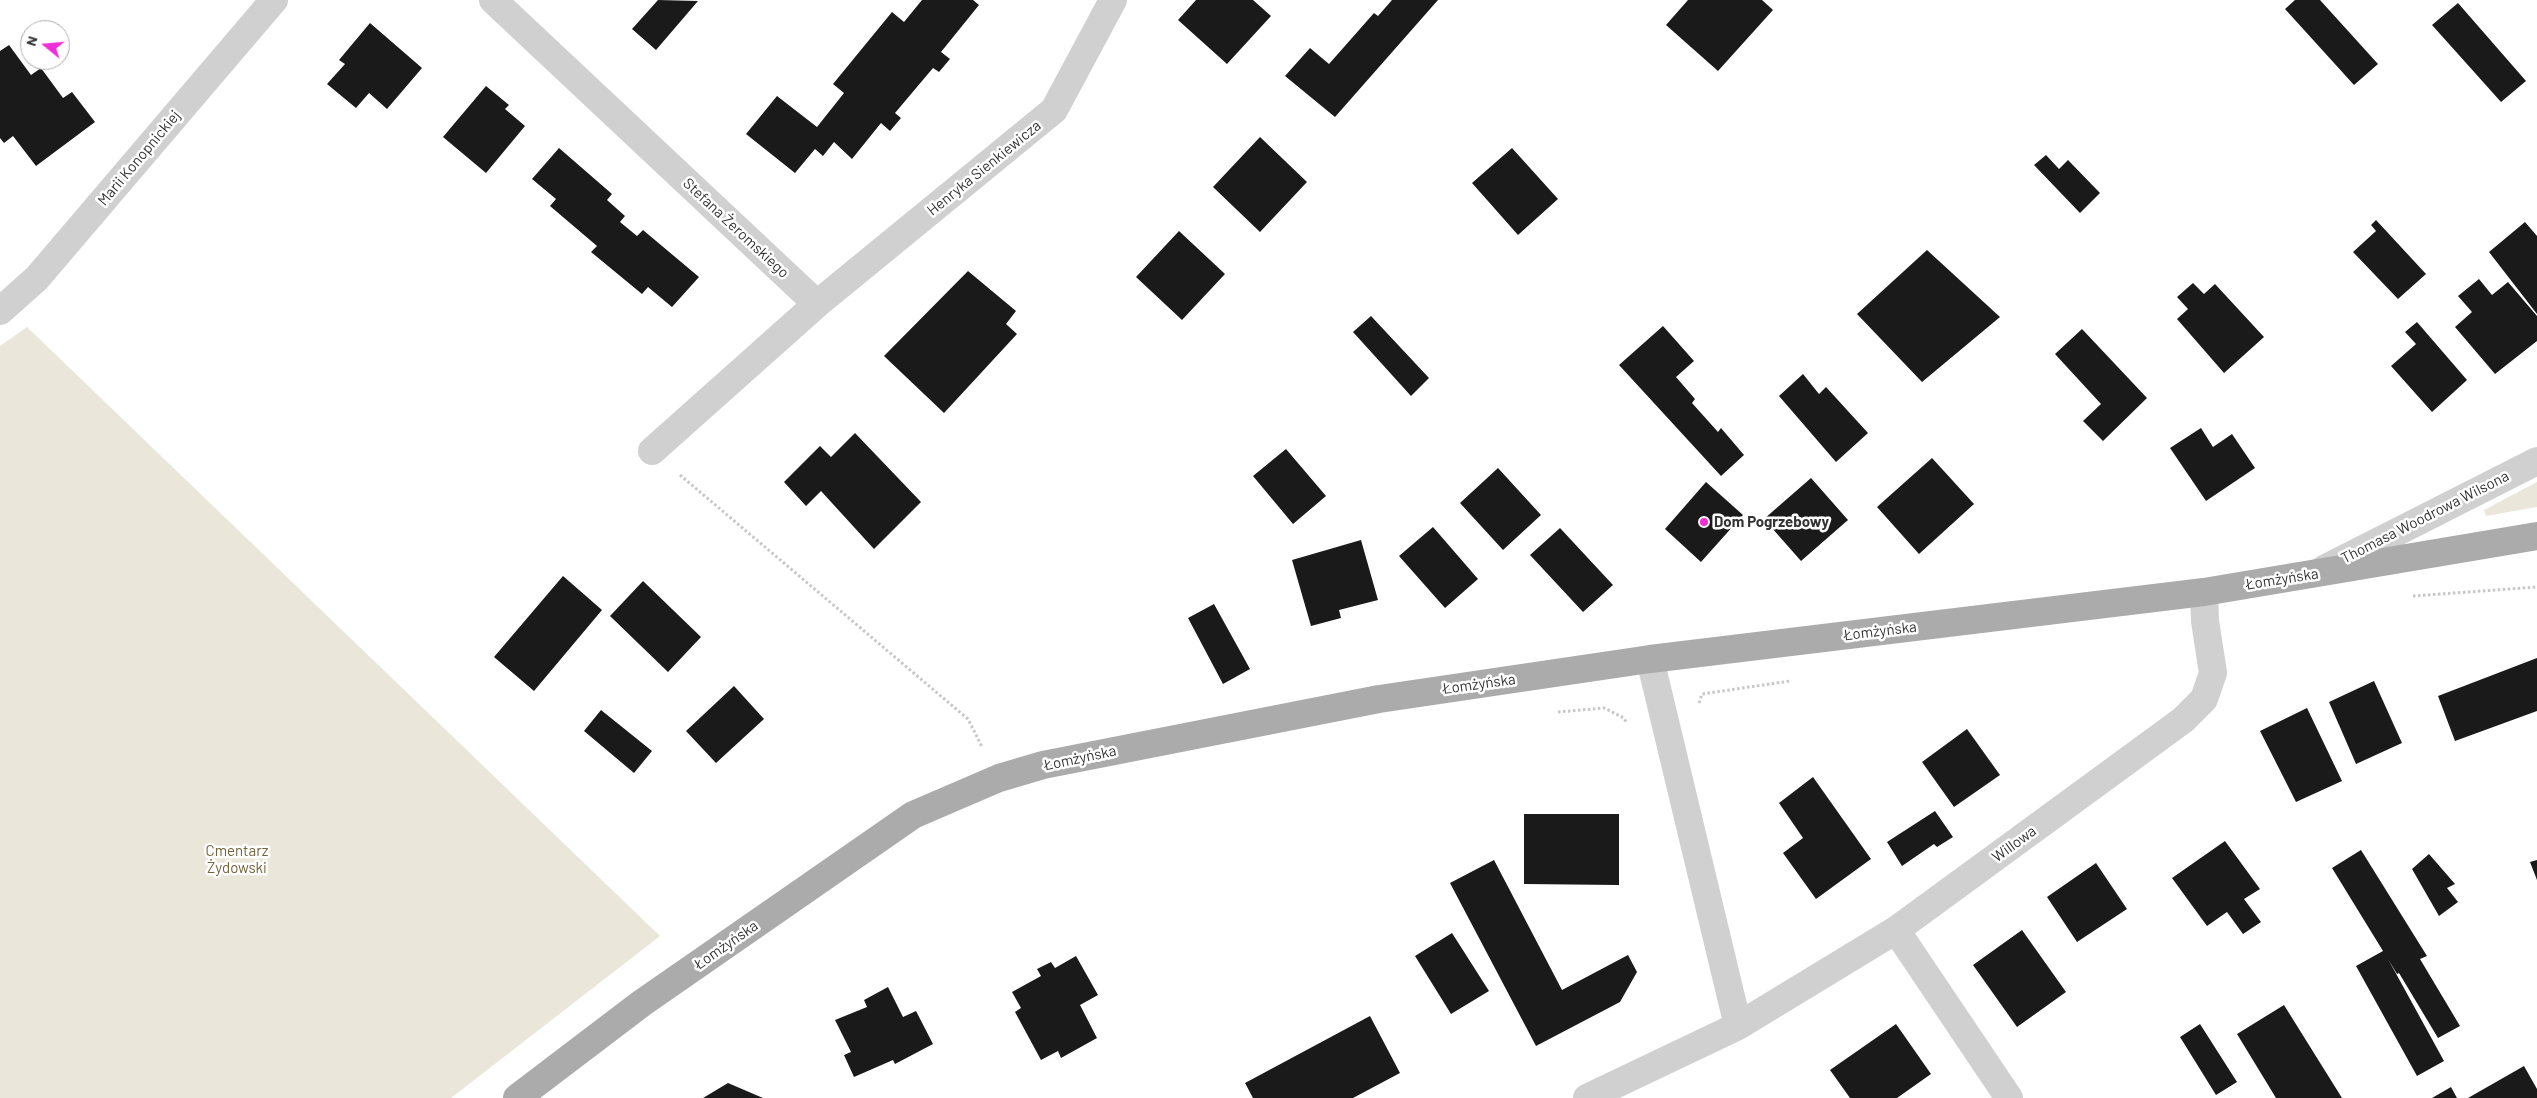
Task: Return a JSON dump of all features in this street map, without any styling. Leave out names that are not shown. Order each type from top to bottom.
[{"type":"main road","name":"Łomżyńska","points":[[517,1098],[642,1003],[914,815],[998,778],[1043,765],[1379,699],[1650,659],[2204,592],[2537,536]]},
{"type":"street","name":"Marii Konopnickiej","points":[[0,311],[37,278],[274,0]]},
{"type":"street","name":"Stefana Żeromskiego","points":[[493,0],[817,304]]},
{"type":"street","name":"Henryka Sienkiewicza","points":[[817,304],[1054,110],[1113,0]]},
{"type":"street","points":[[652,451],[817,304]]},
{"type":"street","name":"Thomasa Woodrowa Wilsona","points":[[2313,574],[2537,461]]},
{"type":"street","name":"Willowa","points":[[1586,1098],[1738,1026],[1896,930],[2184,720],[2204,699],[2213,673],[2205,621],[2204,592]]},
{"type":"street","points":[[1650,659],[1738,1026]]},
{"type":"street","points":[[1896,930],[2009,1098]]},
{"type":"path","points":[[652,451],[968,719],[998,778]]},
{"type":"path","points":[[2412,596],[2537,588]]},
{"type":"path","points":[[1549,712],[1604,708],[1624,718],[1635,736],[1693,721],[1702,694],[1800,679]]},
{"type":"green space","name":"Cmentarz Żydowski","points":[[27,327],[660,936],[451,1098],[0,1098],[0,346]]},
{"type":"green space","points":[[2537,482],[2537,507],[2486,516],[2484,510]]},
{"type":"building","points":[[658,0],[698,1],[656,50],[632,29]]},
{"type":"building","points":[[922,0],[973,0],[979,5],[941,52],[950,59],[939,72],[933,68],[895,113],[901,118],[890,131],[881,123],[852,159],[834,142],[823,156],[815,149],[795,173],[746,134],[777,96],[817,127],[844,93],[833,84],[892,12],[904,22]]},
{"type":"building","points":[[1196,0],[1253,0],[1271,16],[1227,64],[1178,20]]},
{"type":"building","points":[[1392,0],[1438,0],[1335,117],[1285,76],[1310,48],[1329,64],[1374,13],[1378,16]]},
{"type":"building","points":[[1688,0],[1762,0],[1773,10],[1718,71],[1666,25]]},
{"type":"building","points":[[2295,0],[2320,0],[2378,64],[2354,85],[2285,9]]},
{"type":"building","points":[[2458,3],[2526,81],[2501,102],[2432,25]]},
{"type":"building","points":[[370,23],[422,68],[387,109],[369,93],[356,108],[327,84],[345,64],[339,60]]},
{"type":"building","points":[[9,45],[20,60],[20,70],[27,70],[31,75],[38,70],[42,70],[63,98],[72,92],[95,122],[36,166],[13,136],[4,143],[0,138],[0,51]]},
{"type":"building","points":[[486,86],[509,105],[505,109],[525,126],[486,173],[443,137]]},
{"type":"building","points":[[1260,137],[1307,182],[1260,232],[1213,187]]},
{"type":"building","points":[[559,148],[612,194],[607,200],[625,216],[620,222],[637,236],[643,230],[699,277],[672,307],[648,287],[642,294],[591,252],[597,246],[550,206],[556,199],[532,179]]},
{"type":"building","points":[[1512,148],[1558,199],[1518,235],[1472,183]]},
{"type":"building","points":[[2046,155],[2059,169],[2068,160],[2100,193],[2080,213],[2034,165]]},
{"type":"building","points":[[2376,220],[2426,274],[2398,299],[2353,252],[2376,231],[2371,225]]},
{"type":"building","points":[[2525,222],[2537,236],[2537,314],[2489,252]]},
{"type":"building","points":[[1179,231],[1225,274],[1182,320],[1136,277]]},
{"type":"building","points":[[1927,250],[2000,317],[1922,382],[1857,314]]},
{"type":"building","points":[[968,271],[1016,311],[1006,324],[1017,334],[944,413],[884,356]]},
{"type":"building","points":[[2479,279],[2492,295],[2508,282],[2537,316],[2537,341],[2495,374],[2455,327],[2472,312],[2458,296]]},
{"type":"building","points":[[2193,283],[2204,294],[2215,284],[2264,337],[2224,373],[2177,319],[2188,309],[2177,297]]},
{"type":"building","points":[[1371,316],[1429,378],[1411,396],[1353,332]]},
{"type":"building","points":[[2417,322],[2467,380],[2432,412],[2391,366],[2416,344],[2405,332]]},
{"type":"building","points":[[1663,326],[1694,361],[1676,377],[1695,399],[1692,403],[1718,432],[1721,428],[1744,455],[1721,476],[1619,365]]},
{"type":"building","points":[[2082,329],[2147,398],[2103,441],[2083,421],[2101,404],[2055,354]]},
{"type":"building","points":[[1803,374],[1819,394],[1826,387],[1868,433],[1836,462],[1779,396]]},
{"type":"building","points":[[2201,428],[2213,447],[2232,434],[2255,468],[2206,501],[2170,448]]},
{"type":"building","points":[[855,433],[921,502],[874,549],[821,491],[806,506],[784,482],[820,446],[831,457]]},
{"type":"building","points":[[1286,449],[1326,496],[1293,524],[1253,476]]},
{"type":"building","points":[[1932,458],[1974,504],[1919,554],[1877,507]]},
{"type":"building","points":[[1498,468],[1541,515],[1503,550],[1460,503]]},
{"type":"building","points":[[1811,478],[1848,520],[1801,561],[1764,519]]},
{"type":"building","name":"Dom Pogrzebowy","points":[[1706,482],[1743,515],[1701,562],[1665,529]]},
{"type":"building","points":[[1433,527],[1478,579],[1445,608],[1399,556]]},
{"type":"building","points":[[1560,528],[1613,585],[1583,612],[1530,555]]},
{"type":"building","points":[[1361,540],[1378,600],[1339,610],[1341,618],[1311,626],[1292,560]]},
{"type":"building","points":[[563,576],[602,610],[534,691],[494,657]]},
{"type":"building","points":[[643,581],[701,637],[668,672],[610,616]]},
{"type":"building","points":[[1214,604],[1250,669],[1223,684],[1188,618]]},
{"type":"building","points":[[2537,658],[2537,711],[2455,741],[2438,696]]},
{"type":"building","points":[[2374,681],[2402,743],[2356,764],[2329,702]]},
{"type":"building","points":[[734,686],[764,719],[716,763],[686,731]]},
{"type":"building","points":[[2307,708],[2342,781],[2296,802],[2260,731]]},
{"type":"building","points":[[601,710],[652,751],[634,773],[584,731]]},
{"type":"building","points":[[1967,729],[2000,775],[1954,807],[1922,762]]},
{"type":"building","points":[[1813,777],[1871,859],[1816,899],[1783,853],[1803,838],[1779,803]]},
{"type":"building","points":[[1935,811],[1953,837],[1937,847],[1934,844],[1902,866],[1887,842]]},
{"type":"building","points":[[1524,814],[1619,814],[1619,885],[1524,884]]},
{"type":"building","points":[[2225,841],[2260,889],[2244,899],[2261,922],[2243,934],[2227,912],[2207,926],[2172,878]]},
{"type":"building","points":[[2361,850],[2427,956],[2420,959],[2460,1026],[2438,1038],[2399,973],[2397,974],[2388,959],[2444,1061],[2417,1076],[2356,966],[2383,951],[2332,868]]},
{"type":"building","points":[[2429,854],[2455,884],[2447,888],[2458,902],[2439,916],[2412,869]]},
{"type":"building","points":[[1494,860],[1562,990],[1628,955],[1637,972],[1620,1002],[1536,1046],[1450,883]]},
{"type":"building","points":[[2537,860],[2537,880],[2530,862]]},
{"type":"building","points":[[2096,863],[2127,909],[2077,942],[2047,897]]},
{"type":"building","points":[[2022,930],[2066,992],[2017,1027],[1973,965]]},
{"type":"building","points":[[1452,933],[1489,991],[1451,1014],[1415,956]]},
{"type":"building","points":[[1076,956],[1098,995],[1080,1005],[1097,1038],[1061,1058],[1058,1051],[1041,1060],[1015,1012],[1021,1008],[1012,992],[1041,976],[1037,969],[1051,962],[1055,968]]},
{"type":"building","points":[[888,987],[903,1017],[916,1011],[933,1044],[895,1064],[893,1060],[854,1077],[844,1055],[851,1052],[835,1020],[867,1007],[864,1000]]},
{"type":"building","points":[[2284,1005],[2342,1098],[2276,1098],[2237,1034]]},
{"type":"building","points":[[1370,1016],[1400,1073],[1353,1098],[1253,1098],[1245,1083]]},
{"type":"building","points":[[1896,1024],[1931,1074],[1897,1098],[1850,1098],[1830,1070]]},
{"type":"building","points":[[2200,1024],[2237,1082],[2216,1095],[2180,1037]]},
{"type":"building","points":[[2524,1066],[2537,1089],[2537,1098],[2468,1098]]},
{"type":"building","points":[[728,1083],[763,1098],[703,1098]]},
{"type":"building","points":[[2451,1087],[2457,1098],[2432,1098]]},
{"type":"place","name":"Dom Pogrzebowy","points":[[1704,522]]}]
